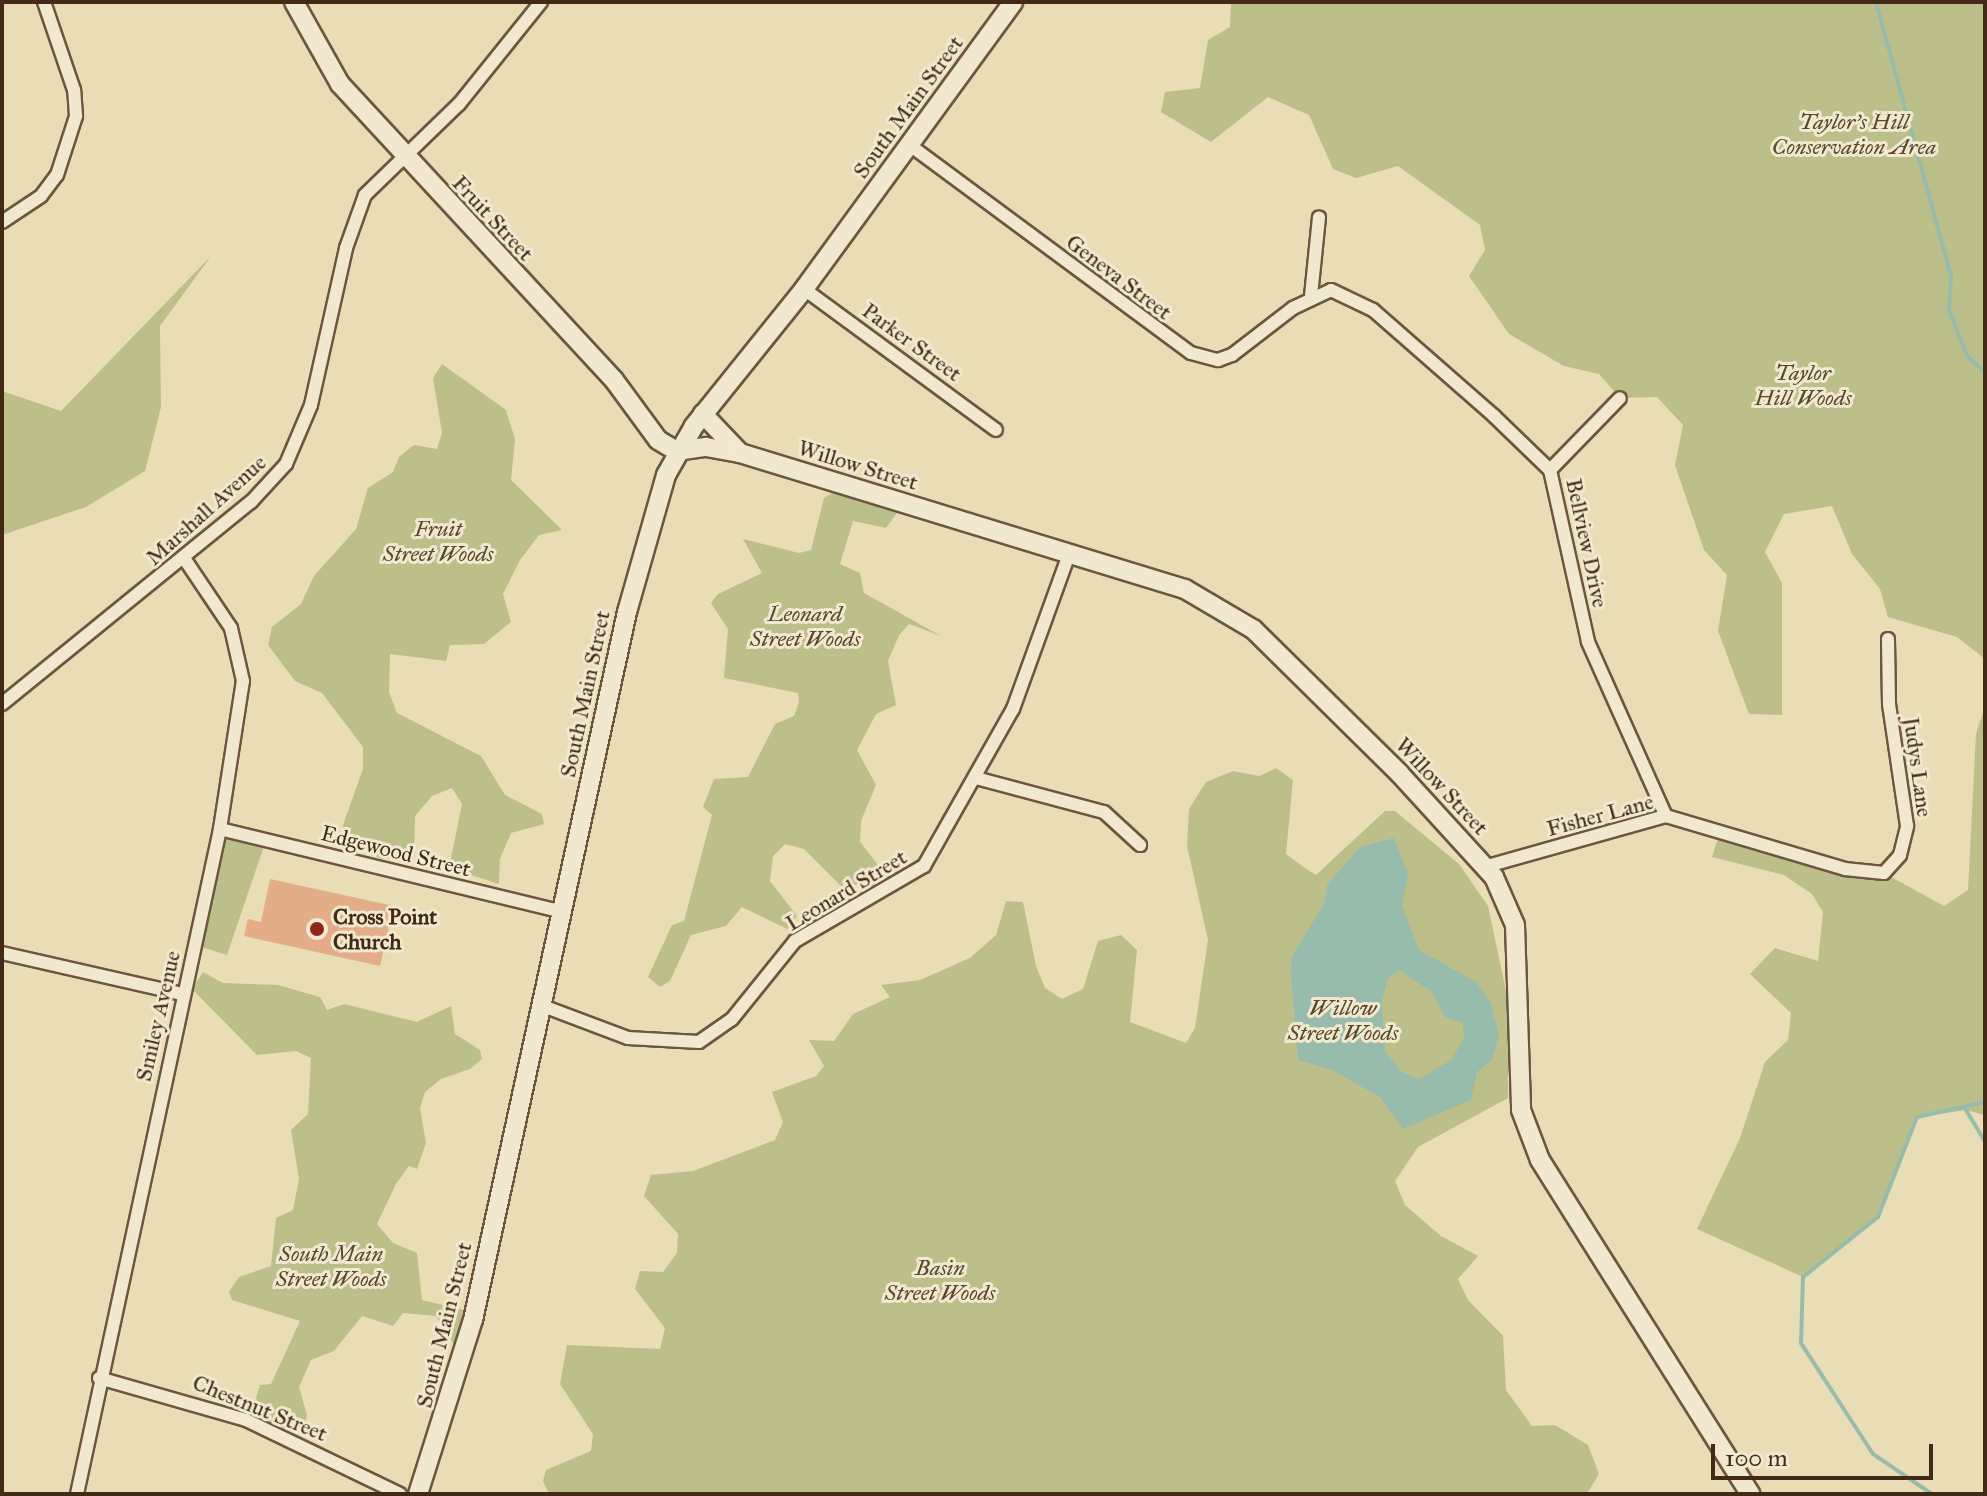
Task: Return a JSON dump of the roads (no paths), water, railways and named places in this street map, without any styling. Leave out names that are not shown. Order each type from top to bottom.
[{"type":"street","points":[[2,222],[41,196],[57,175],[76,116],[74,90],[44,2]]},
{"type":"street","name":"Fruit Street","points":[[294,2],[340,84],[402,156],[614,380],[658,440],[676,451]]},
{"type":"street","name":"Marshall Avenue","points":[[2,704],[269,486],[300,438],[355,216],[379,176],[459,104],[541,2]]},
{"type":"street","name":"South Main Street","points":[[418,1494],[473,1320],[640,557],[676,451],[804,289],[1013,2]]},
{"type":"street","name":"Geneva Street","points":[[911,146],[1118,305],[1205,358],[1232,355],[1311,296]]},
{"type":"street","points":[[1311,296],[1319,217]]},
{"type":"street","name":"Parker Street","points":[[804,289],[996,430]]},
{"type":"street","name":"Bellview Drive","points":[[1311,296],[1331,290],[1373,310],[1550,470],[1592,656],[1645,760],[1666,816]]},
{"type":"street","points":[[1550,470],[1620,398]]},
{"type":"street","points":[[703,414],[740,453]]},
{"type":"street","name":"Willow Street","points":[[676,451],[706,447],[740,453],[1068,557],[1185,589],[1253,629],[1484,867],[1515,925],[1521,1110],[1540,1160],[1750,1494]]},
{"type":"street","name":"Leonard Street","points":[[543,1006],[628,1038],[699,1042],[732,1019],[795,941],[924,866],[1013,709],[1068,557]]},
{"type":"street","name":"Smiley Avenue","points":[[77,1494],[99,1378],[220,829],[243,681],[231,628],[184,558]]},
{"type":"street","name":"Judys Lane","points":[[1864,873],[1884,873],[1893,863],[1907,826],[1889,704],[1888,639]]},
{"type":"street","points":[[976,778],[1104,812],[1140,845]]},
{"type":"street","name":"Fisher Lane","points":[[1484,867],[1666,816],[1864,873]]},
{"type":"street","name":"Edgewood Street","points":[[220,829],[563,912]]},
{"type":"street","points":[[2,953],[183,994]]},
{"type":"street","name":"Chestnut Street","points":[[99,1378],[246,1420],[400,1494]]},
{"type":"waterway","points":[[1876,2],[1951,276],[1949,310],[1967,356],[1985,372]]},
{"type":"waterway","points":[[1932,1494],[1873,1454],[1801,1343],[1803,1277],[1878,1217],[1917,1117],[1985,1102]]},
{"type":"waterway","points":[[1966,1110],[1985,1142]]},
{"type":"place","name":"Cross Point Church","points":[[317,929]]},
{"type":"park label","name":"Taylor's Hill Conservation Area","points":[[1854,134]]},
{"type":"park label","name":"Taylor Hill Woods","points":[[1803,384]]},
{"type":"park label","name":"Fruit Street Woods","points":[[438,540]]},
{"type":"park label","name":"Leonard Street Woods","points":[[805,626]]},
{"type":"park label","name":"Willow Street Woods","points":[[1343,1020]]},
{"type":"park label","name":"South Main Street Woods","points":[[331,1266]]},
{"type":"park label","name":"Basin Street Woods","points":[[940,1280]]}]
